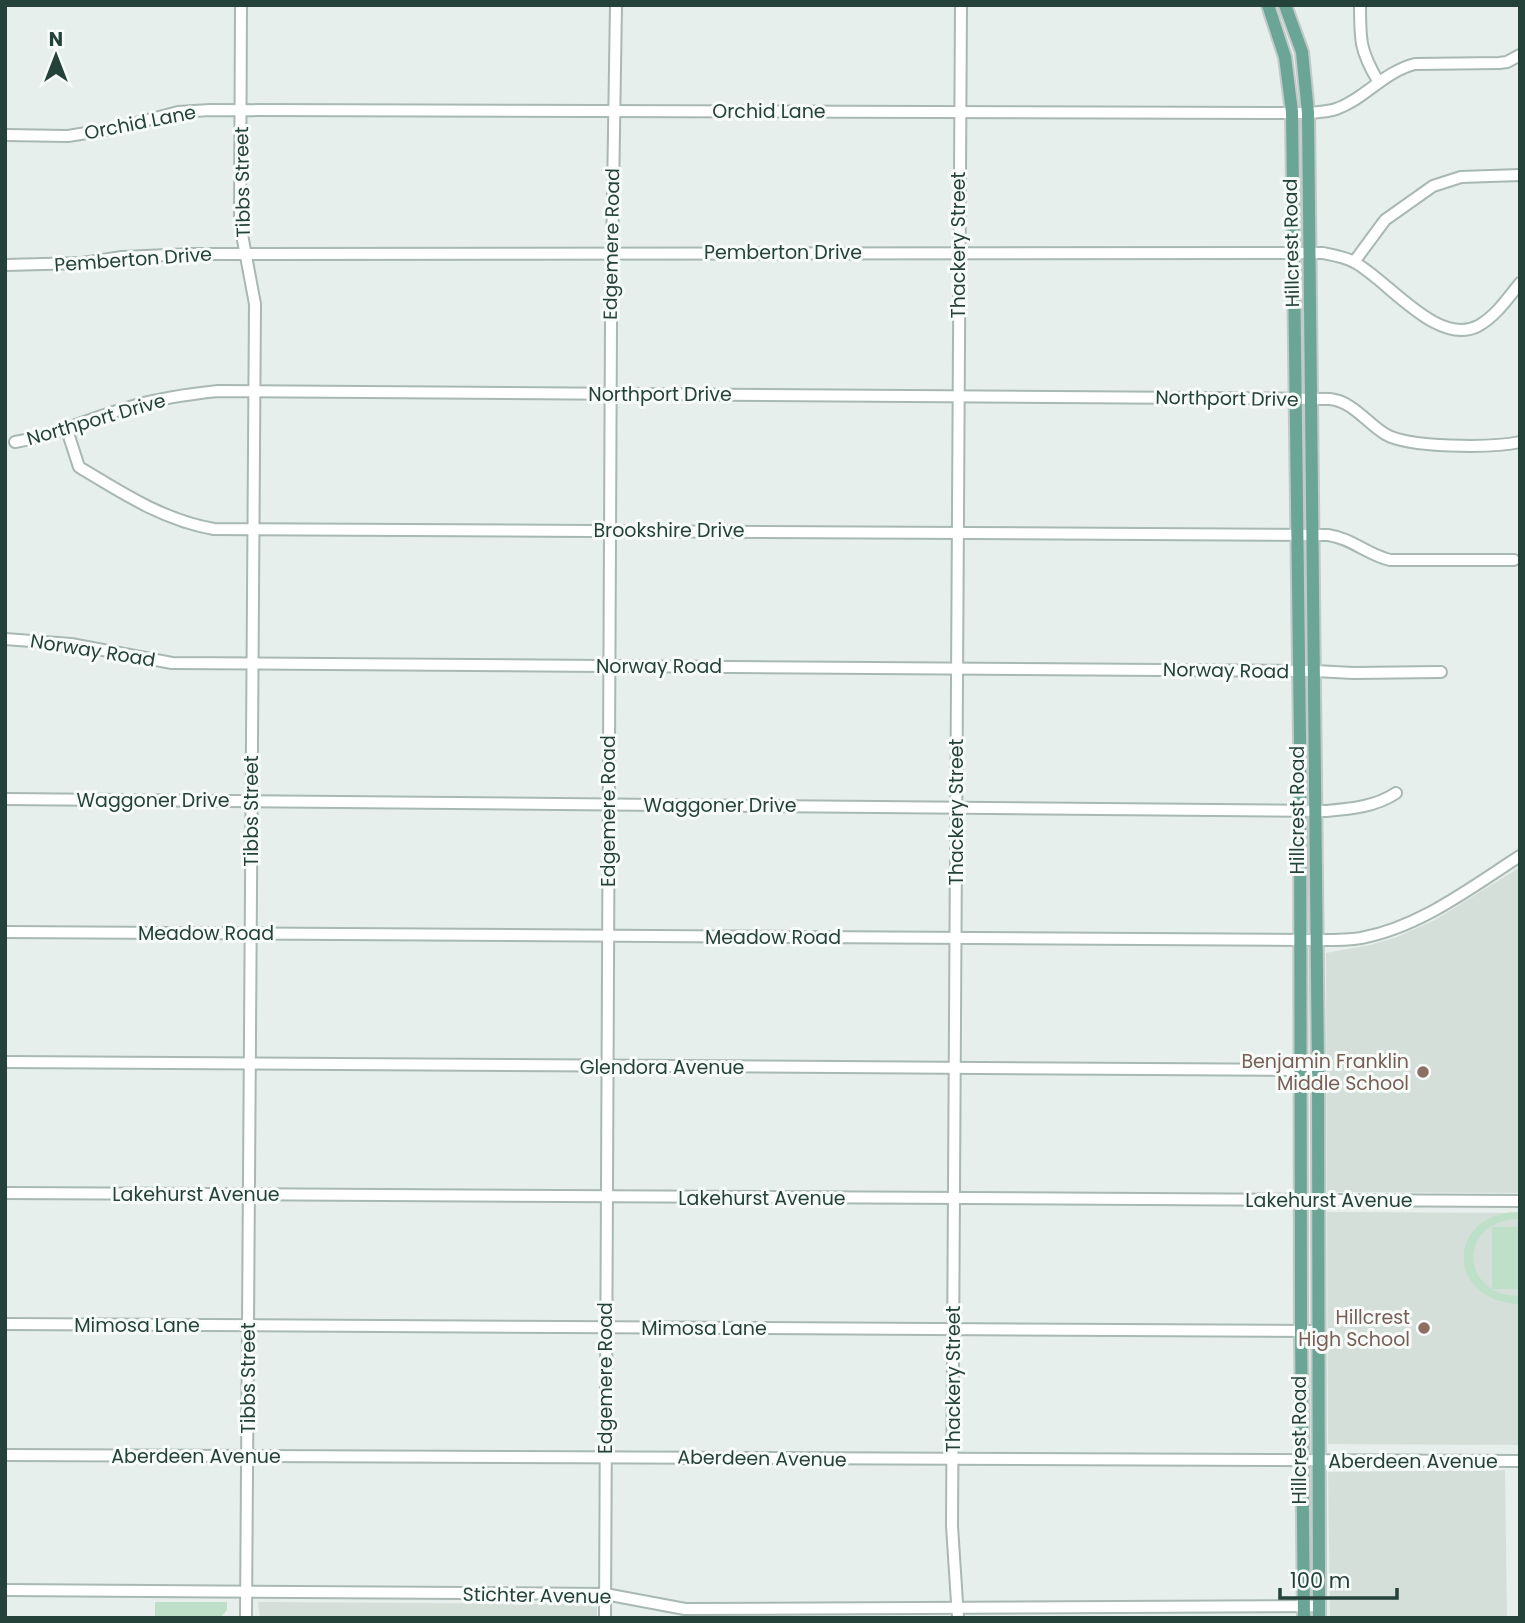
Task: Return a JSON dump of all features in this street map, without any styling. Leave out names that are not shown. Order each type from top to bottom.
[{"type":"main road","name":"Hillcrest Road","points":[[1268,5],[1285,57],[1292,112],[1299,671],[1317,940],[1319,1612]]},
{"type":"main road","name":"Hillcrest Road","points":[[1284,5],[1302,52],[1308,113],[1312,399],[1315,671],[1301,940],[1304,1612]]},
{"type":"street","name":"Tibbs Street","points":[[241,5],[240,224],[255,304],[246,1618]]},
{"type":"street","name":"Edgemere Road","points":[[605,1618],[606,1066],[616,5]]},
{"type":"street","name":"Thackery Street","points":[[958,1613],[952,1549],[952,1460],[961,5]]},
{"type":"street","points":[[1360,5],[1363,54],[1378,81]]},
{"type":"street","name":"Orchid Lane","points":[[5,135],[68,135],[117,128],[178,112],[241,110],[1308,113],[1337,108],[1378,81],[1415,64],[1499,64],[1520,55]]},
{"type":"street","points":[[1354,262],[1385,220],[1433,187],[1461,177],[1520,175]]},
{"type":"street","name":"Pemberton Drive","points":[[5,265],[82,263],[158,255],[246,253],[1310,253],[1336,256],[1354,262],[1429,319],[1450,330],[1471,328],[1485,322],[1520,283]]},
{"type":"street","name":"Northport Drive","points":[[15,442],[67,430],[133,406],[182,394],[254,391],[1312,399]]},
{"type":"street","points":[[1312,399],[1343,402],[1385,434],[1412,444],[1520,442]]},
{"type":"street","name":"Brookshire Drive","points":[[67,430],[79,467],[143,505],[192,525],[214,529],[1313,535],[1344,539],[1372,555],[1390,560],[1514,560]]},
{"type":"street","name":"Norway Road","points":[[5,639],[71,644],[172,663],[1441,672]]},
{"type":"street","name":"Waggoner Drive","points":[[5,799],[1308,811],[1356,808],[1378,802],[1396,793]]},
{"type":"street","name":"Meadow Road","points":[[5,932],[1353,939],[1402,926],[1423,917],[1520,856]]},
{"type":"street","name":"Glendora Avenue","points":[[5,1062],[1318,1070]]},
{"type":"street","name":"Lakehurst Avenue","points":[[5,1193],[1520,1200]]},
{"type":"street","name":"Mimosa Lane","points":[[5,1324],[1318,1331]]},
{"type":"street","name":"Aberdeen Avenue","points":[[5,1455],[1520,1461]]},
{"type":"street","name":"Stichter Avenue","points":[[5,1590],[605,1594],[685,1609],[958,1613],[1319,1612]]},
{"type":"shaded area","points":[[7,327],[7,556],[5,556]]},
{"type":"shaded area","name":"Benjamin Franklin Middle School","points":[[1520,867],[1520,1193],[1327,1192],[1326,953],[1397,937],[1435,920]]},
{"type":"shaded area","name":"Hillcrest High School","points":[[1327,1212],[1520,1213],[1520,1445],[1328,1444]]},
{"type":"shaded area","points":[[1505,1470],[1507,1618],[1330,1618],[1328,1472]]},
{"type":"shaded area","points":[[258,1602],[597,1604],[597,1618],[260,1618]]},
{"type":"green space","points":[[1520,1212],[1520,1219],[1500,1222],[1485,1231],[1476,1243],[1474,1258],[1476,1272],[1485,1284],[1500,1293],[1520,1296],[1520,1304],[1495,1299],[1478,1289],[1467,1274],[1464,1257],[1467,1240],[1478,1226],[1496,1216]]},
{"type":"green space","points":[[1492,1227],[1520,1227],[1520,1289],[1492,1289]]},
{"type":"green space","points":[[155,1602],[227,1602],[227,1610],[220,1618],[155,1618]]},
{"type":"place","name":"Benjamin Franklin Middle School","points":[[1423,1072]]},
{"type":"place","name":"Hillcrest High School","points":[[1424,1328]]}]
